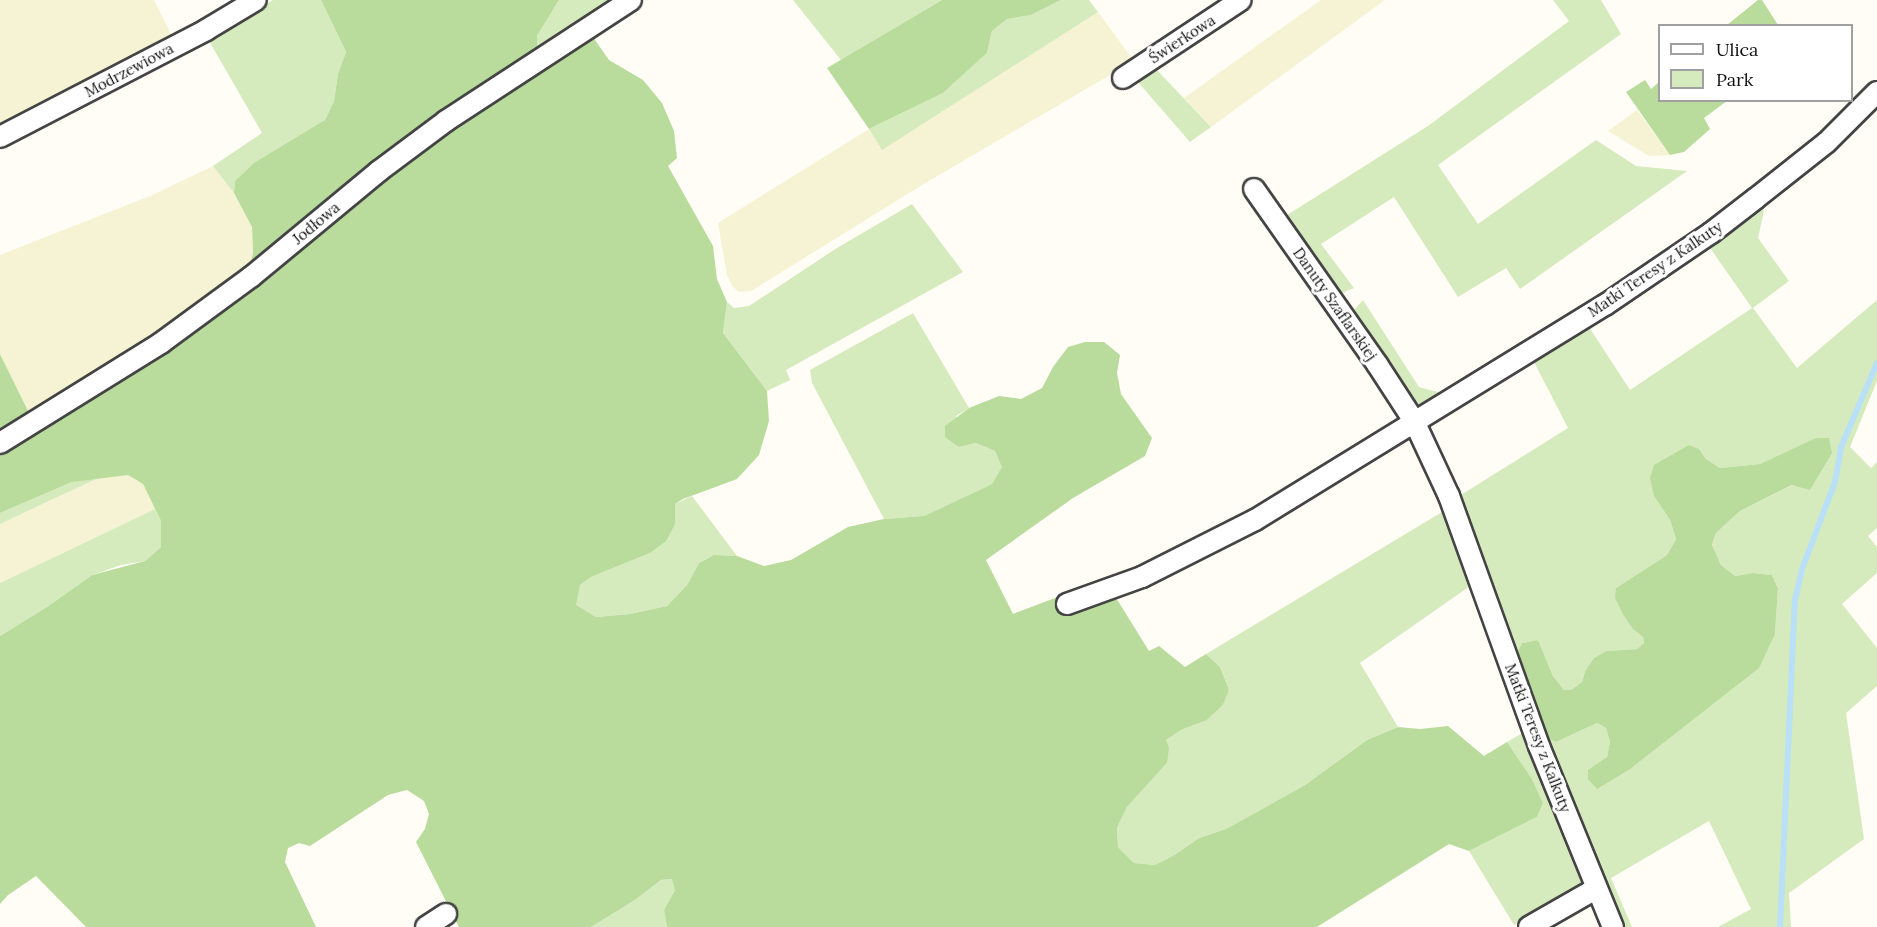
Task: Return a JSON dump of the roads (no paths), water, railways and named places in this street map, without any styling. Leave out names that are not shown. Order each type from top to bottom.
[{"type":"street","name":"Modrzewiowa","points":[[0,137],[206,30],[256,0]]},
{"type":"street","name":"Jodłowa","points":[[0,443],[161,343],[251,277],[379,171],[446,121],[631,0]]},
{"type":"street","name":"Świerkowa","points":[[1123,78],[1241,0]]},
{"type":"street","name":"Matki Teresy z Kalkuty","points":[[1067,604],[1142,577],[1255,520],[1605,305],[1711,233],[1827,143],[1877,92]]},
{"type":"street","name":"Danuty Szaflarskiej","points":[[1254,189],[1377,364],[1414,421]]},
{"type":"street","name":"Matki Teresy z Kalkuty","points":[[1414,421],[1449,496],[1539,747],[1613,927]]},
{"type":"street","points":[[1529,927],[1597,888]]},
{"type":"street","points":[[426,927],[446,914]]},
{"type":"waterway","points":[[1780,927],[1795,600],[1802,569],[1835,482],[1841,447],[1877,363]]}]
